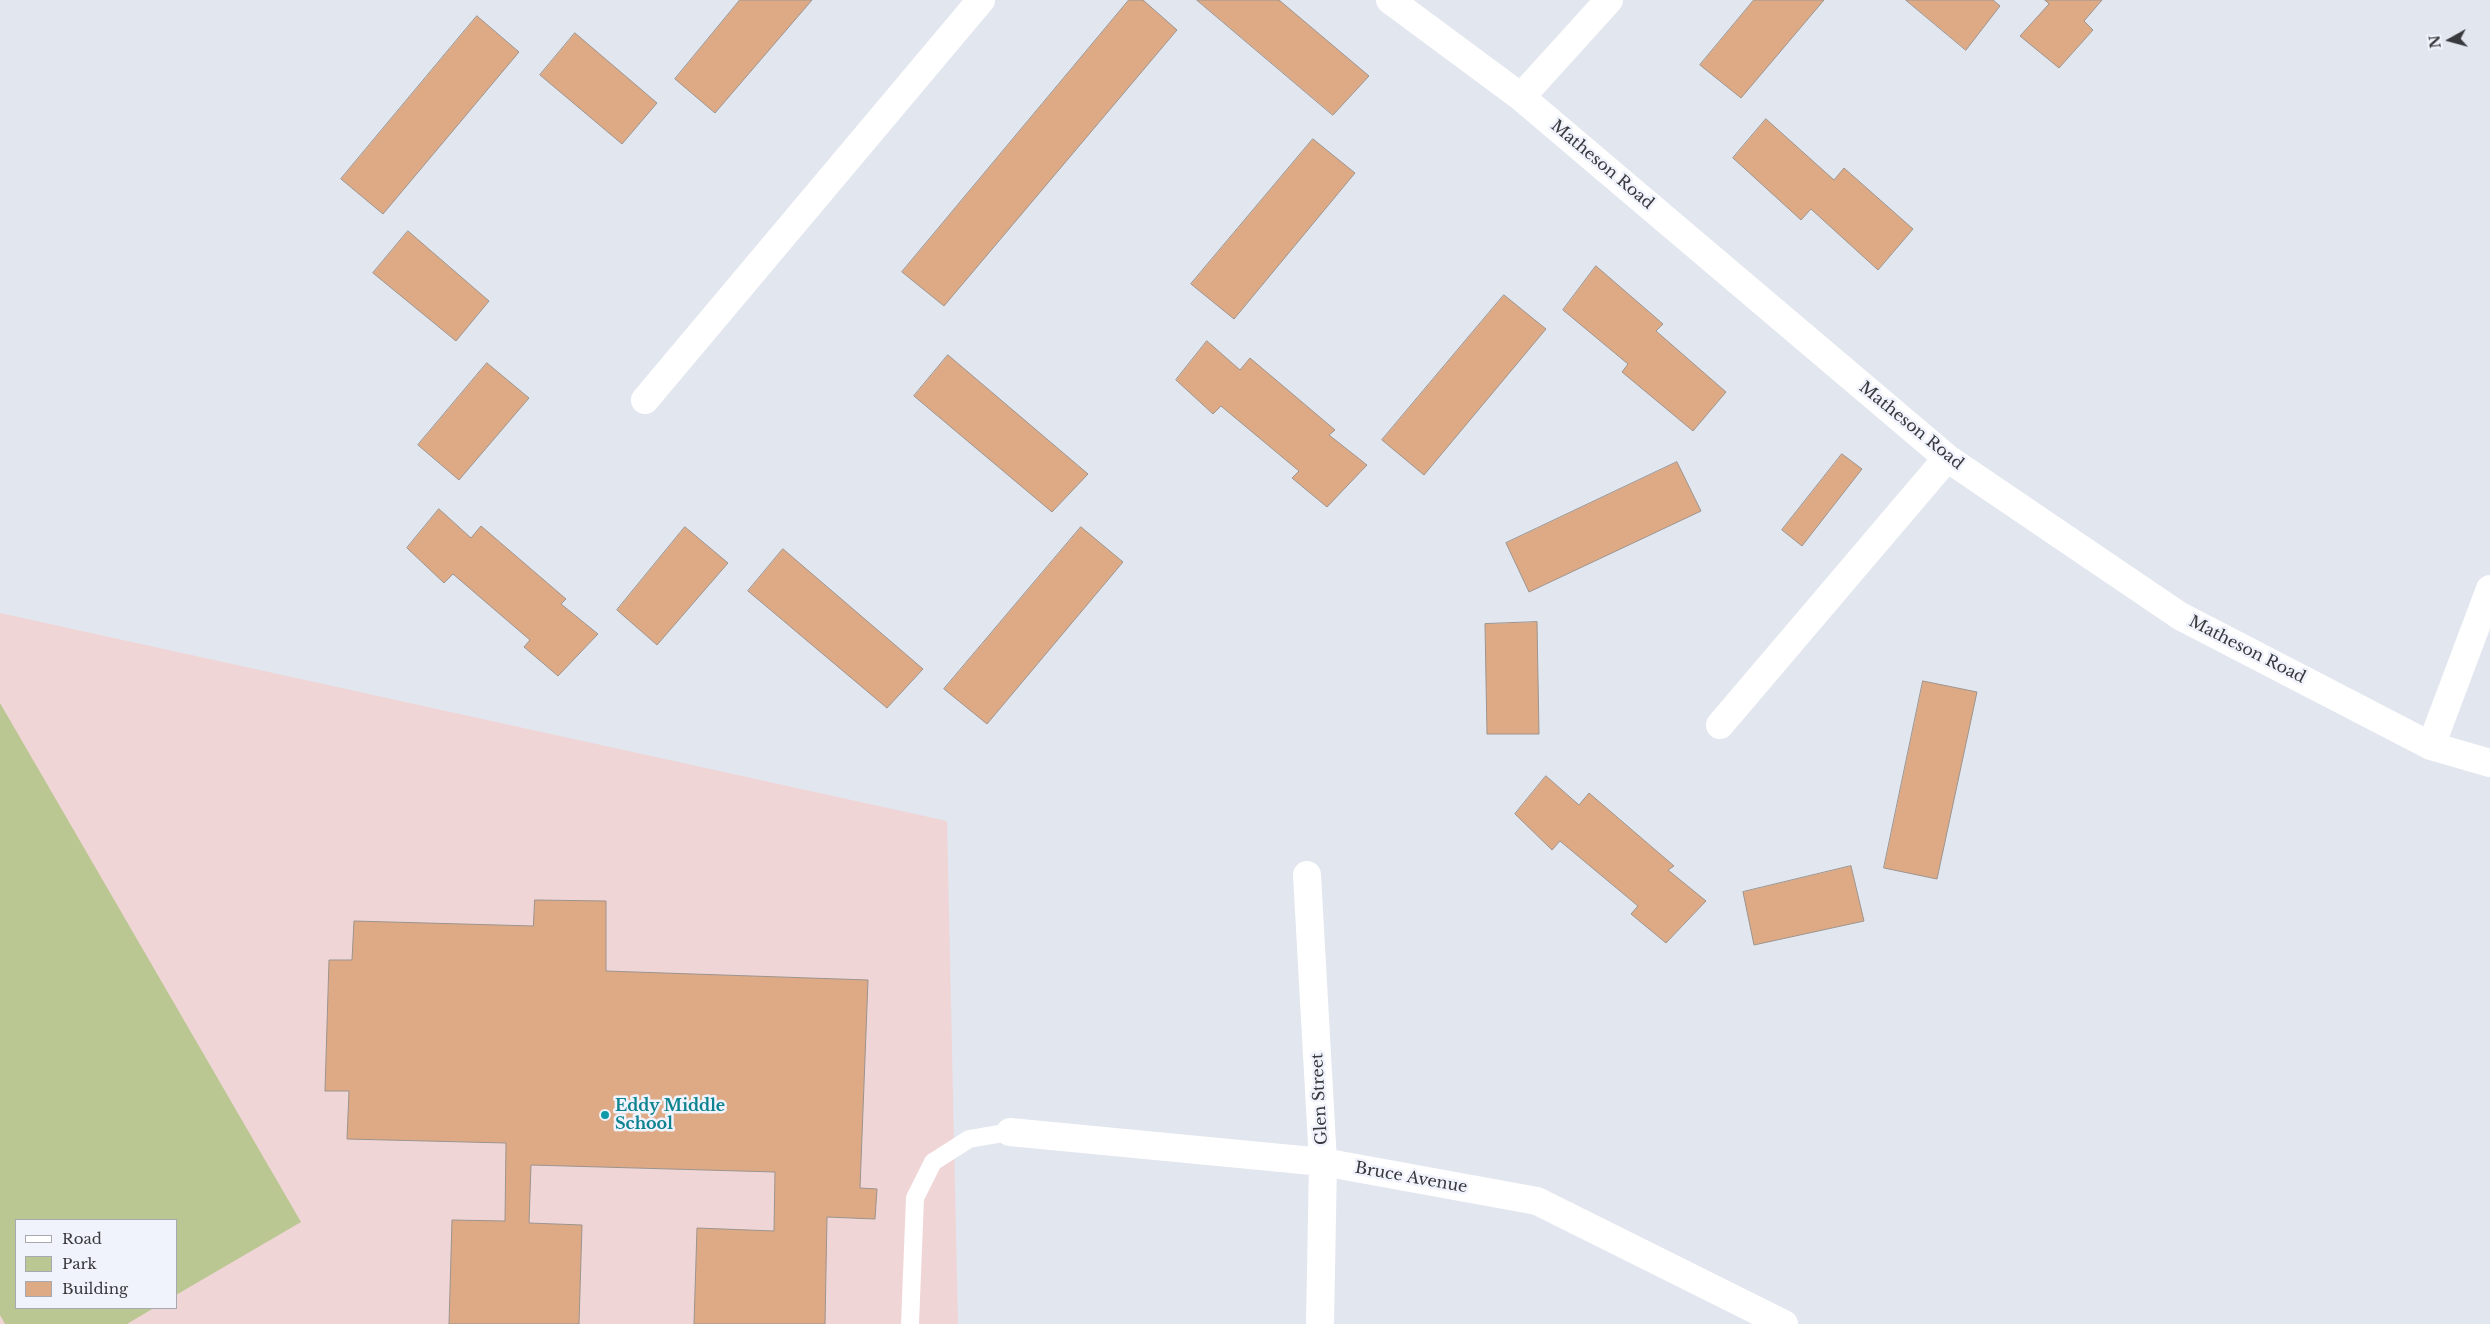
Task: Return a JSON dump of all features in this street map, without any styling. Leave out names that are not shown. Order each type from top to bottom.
[{"type":"street","points":[[645,400],[981,0]]},
{"type":"street","name":"Matheson Road","points":[[1390,0],[1521,97],[1947,458],[2180,616],[2431,746],[2490,762]]},
{"type":"street","points":[[1521,97],[1609,0]]},
{"type":"street","points":[[1720,725],[1947,458]]},
{"type":"street","points":[[2431,746],[2490,589]]},
{"type":"street","name":"Glen Street","points":[[1307,875],[1323,1162],[1320,1324]]},
{"type":"street","name":"Bruce Avenue","points":[[1010,1132],[1323,1162],[1537,1201],[1784,1324]]},
{"type":"lane","points":[[910,1324],[915,1198],[929,1169],[933,1162],[969,1139],[1010,1132]]},
{"type":"shaded area","points":[[0,613],[947,821],[958,1324],[0,1324]]},
{"type":"green space","points":[[0,703],[301,1222],[178,1294],[178,1219],[15,1219],[15,1309],[152,1309],[127,1324],[5,1324],[0,1315]]},
{"type":"building","points":[[740,0],[812,0],[715,113],[675,79]]},
{"type":"building","points":[[1129,0],[1143,0],[1177,30],[944,306],[902,272]]},
{"type":"building","points":[[1197,0],[1279,0],[1369,76],[1333,115]]},
{"type":"building","points":[[1754,0],[1824,0],[1741,98],[1700,65]]},
{"type":"building","points":[[1906,0],[1993,0],[2000,6],[1966,50]]},
{"type":"building","points":[[2045,0],[2102,0],[2084,21],[2093,30],[2059,68],[2020,36],[2049,4]]},
{"type":"building","points":[[477,16],[519,52],[383,214],[341,179]]},
{"type":"building","points":[[575,33],[657,103],[622,144],[540,75]]},
{"type":"building","points":[[1766,119],[1834,180],[1844,168],[1913,229],[1878,270],[1811,209],[1801,220],[1733,158]]},
{"type":"building","points":[[1313,139],[1355,173],[1234,319],[1191,284]]},
{"type":"building","points":[[408,231],[489,301],[456,341],[373,273]]},
{"type":"building","points":[[1596,266],[1663,324],[1656,331],[1726,392],[1693,431],[1622,372],[1628,364],[1563,310]]},
{"type":"building","points":[[1504,295],[1546,329],[1424,475],[1382,440]]},
{"type":"building","points":[[1207,341],[1240,370],[1250,358],[1335,430],[1329,435],[1367,465],[1327,507],[1292,478],[1299,471],[1221,406],[1213,414],[1176,380]]},
{"type":"building","points":[[948,355],[1088,474],[1052,512],[914,396]]},
{"type":"building","points":[[487,363],[529,398],[459,480],[418,445]]},
{"type":"building","points":[[1842,454],[1862,469],[1802,546],[1782,530]]},
{"type":"building","points":[[1677,462],[1701,511],[1529,592],[1506,543]]},
{"type":"building","points":[[439,509],[471,538],[481,526],[566,599],[561,604],[598,634],[558,676],[524,647],[530,640],[453,574],[444,583],[407,548]]},
{"type":"building","points":[[685,527],[728,563],[657,645],[617,610]]},
{"type":"building","points":[[1081,527],[1123,562],[987,724],[944,689]]},
{"type":"building","points":[[783,549],[923,669],[887,708],[748,591]]},
{"type":"building","points":[[1537,622],[1539,734],[1487,734],[1485,624]]},
{"type":"building","points":[[1923,681],[1977,692],[1937,879],[1884,868]]},
{"type":"building","points":[[1546,776],[1579,805],[1589,793],[1674,866],[1668,870],[1706,901],[1666,943],[1631,914],[1638,906],[1560,841],[1552,850],[1515,814]]},
{"type":"building","points":[[1851,866],[1864,921],[1754,945],[1743,892]]},
{"type":"building","name":"Eddy Middle School","points":[[535,900],[606,901],[606,971],[868,980],[860,1188],[877,1189],[875,1219],[827,1217],[825,1324],[694,1324],[697,1228],[774,1231],[775,1172],[531,1165],[529,1223],[582,1225],[579,1324],[449,1324],[452,1220],[505,1221],[506,1143],[347,1139],[349,1091],[325,1091],[329,960],[352,960],[354,921],[533,926]]},
{"type":"place","name":"Eddy Middle School","points":[[605,1115]]}]
